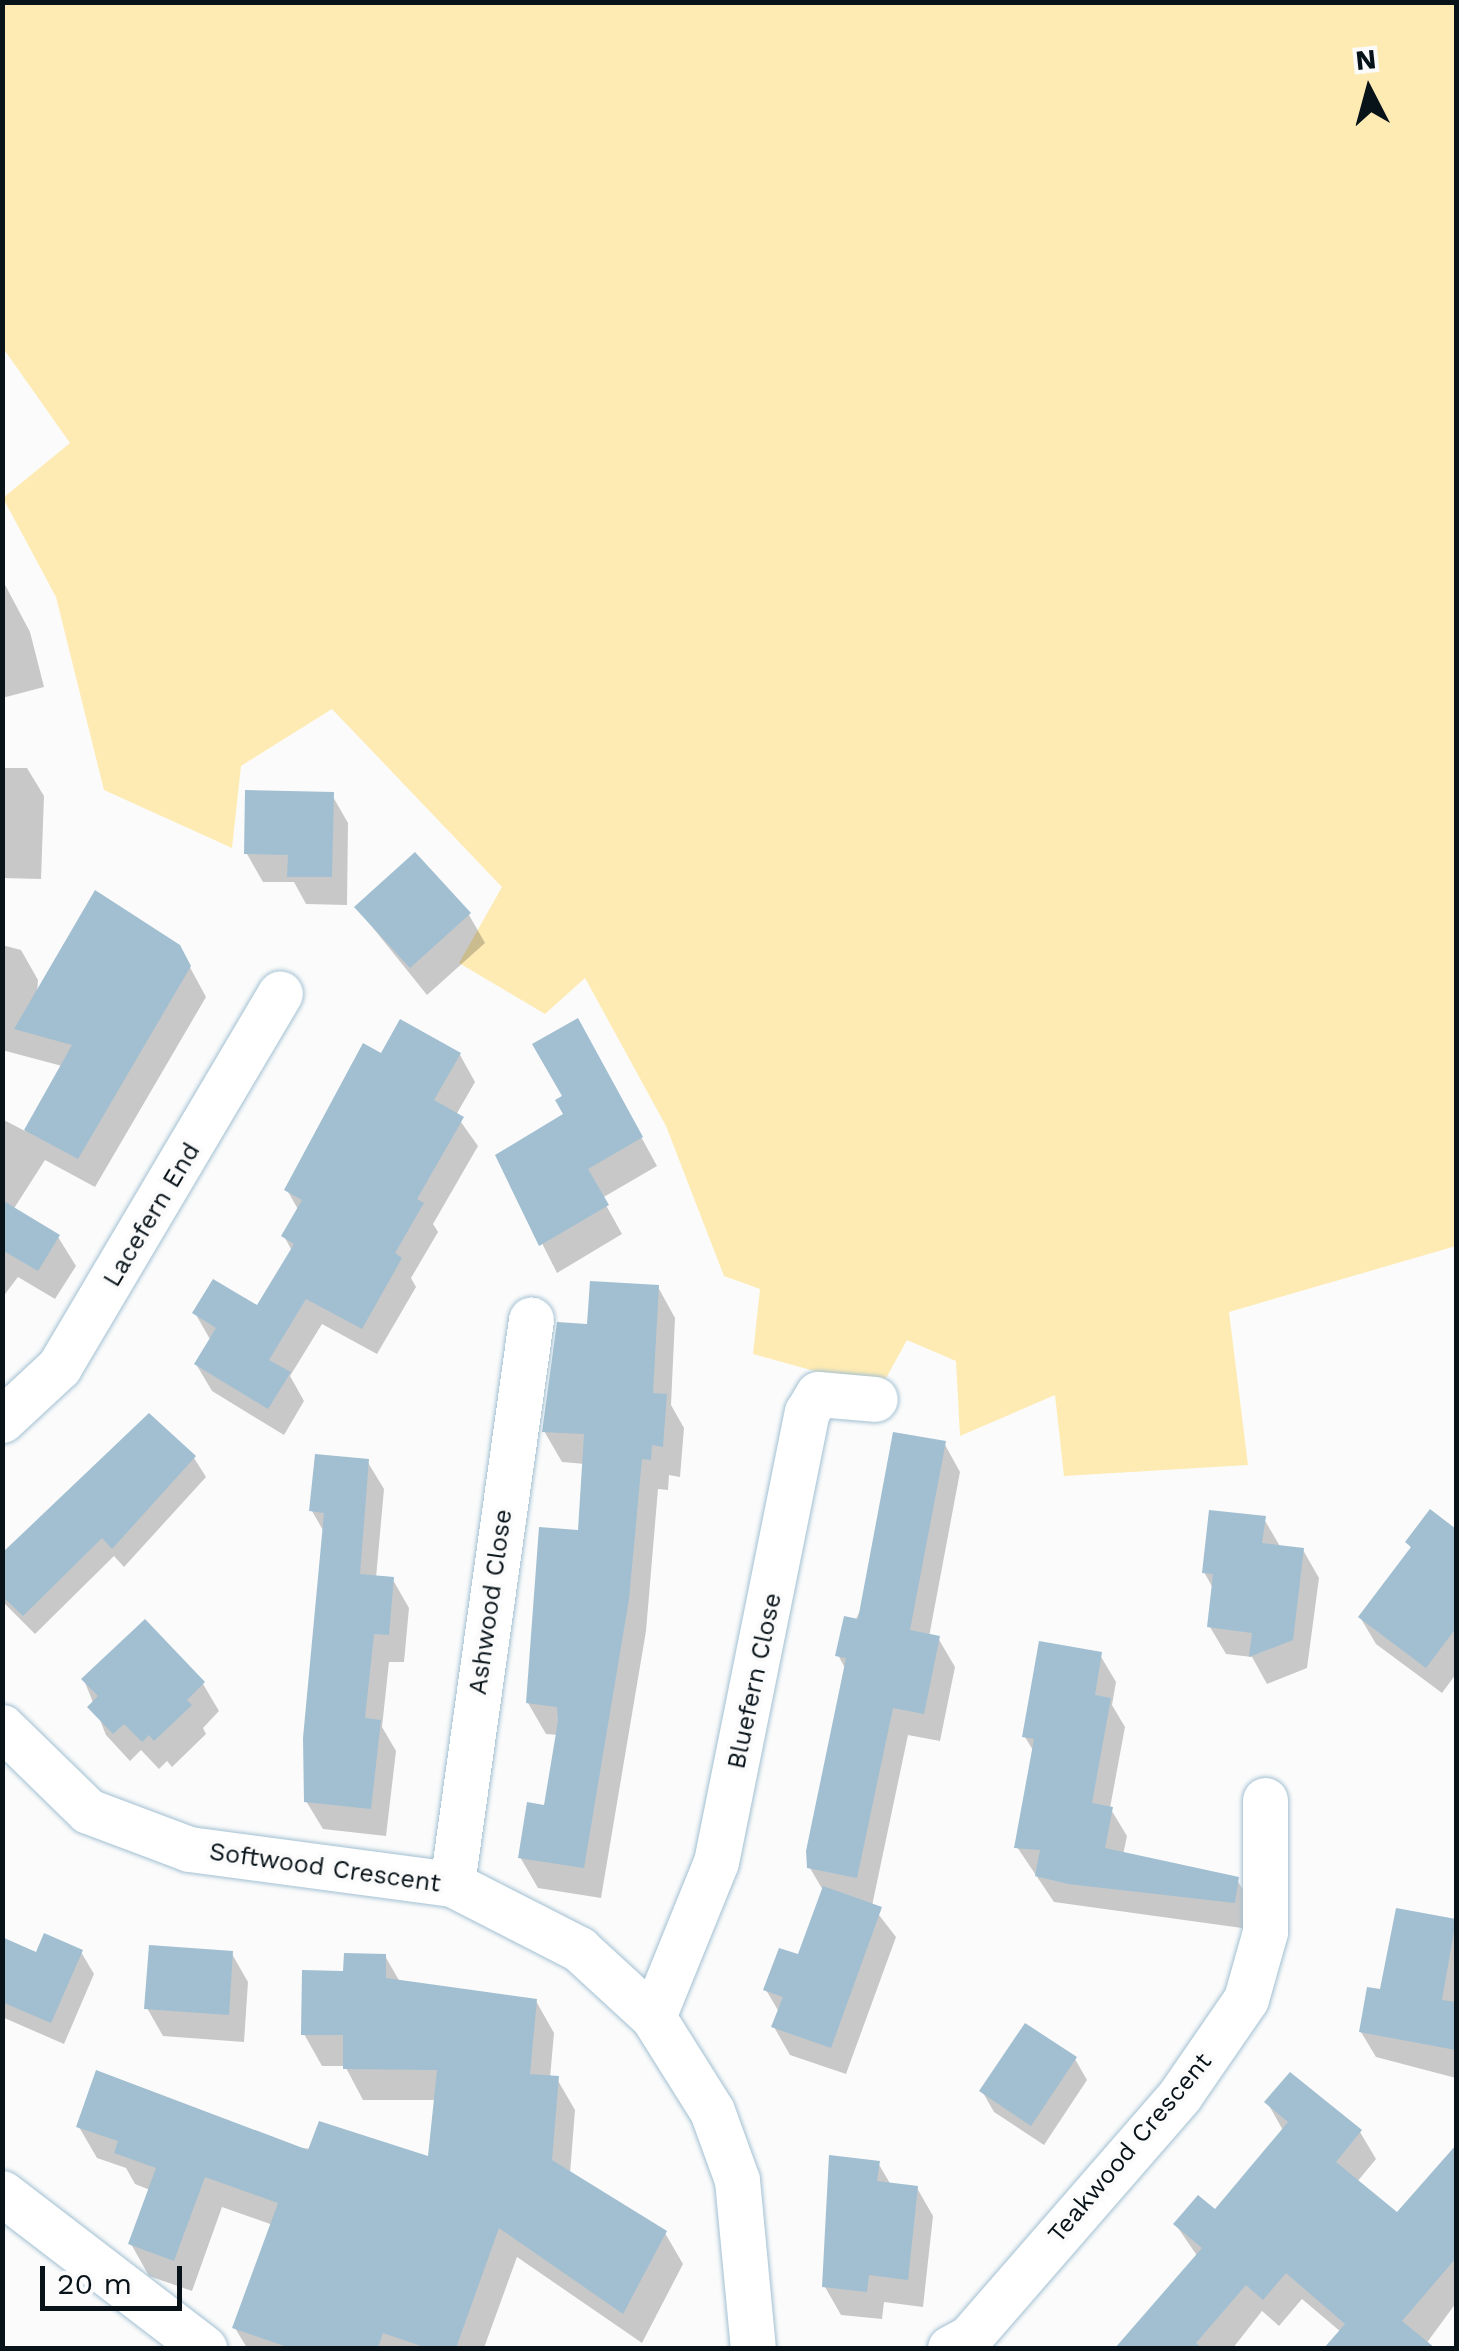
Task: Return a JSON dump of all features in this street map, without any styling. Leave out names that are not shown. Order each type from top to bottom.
[{"type":"street","name":"Lacefern End","points":[[2,1420],[59,1367],[280,993]]},
{"type":"street","name":"Ashwood Close","points":[[452,1884],[531,1320]]},
{"type":"street","name":"Bluefern Close","points":[[653,2017],[716,1862],[807,1412],[818,1394],[874,1399]]},
{"type":"street","name":"Softwood Crescent","points":[[2,1727],[88,1811],[189,1849],[452,1884],[579,1949],[653,2017],[712,2111],[737,2180],[753,2348]]},
{"type":"street","name":"Teakwood Crescent","points":[[950,2348],[969,2338],[1180,2095],[1246,1999],[1266,1932],[1265,1800]]},
{"type":"street","points":[[2,2192],[204,2348]]},
{"type":"shaded area","points":[[2,3],[1456,3],[1456,1246],[1229,1312],[1248,1465],[1064,1476],[1055,1395],[960,1436],[956,1361],[907,1340],[880,1389],[753,1354],[760,1289],[724,1276],[666,1126],[585,978],[545,1014],[459,963],[502,887],[332,709],[241,766],[232,848],[104,790],[56,597],[3,498],[70,443],[3,348]]},
{"type":"building","points":[[245,790],[334,792],[332,877],[287,877],[288,855],[244,854]]},
{"type":"building","points":[[415,852],[471,913],[410,968],[354,907]]},
{"type":"building","points":[[95,890],[180,945],[191,966],[78,1159],[24,1130],[72,1045],[14,1029]]},
{"type":"building","points":[[578,1018],[643,1137],[588,1169],[609,1205],[539,1246],[495,1155],[563,1114],[555,1100],[562,1096],[532,1044]]},
{"type":"building","points":[[400,1019],[461,1053],[434,1100],[464,1117],[417,1199],[424,1203],[395,1253],[402,1258],[362,1329],[306,1299],[269,1360],[291,1372],[268,1409],[194,1364],[216,1328],[192,1313],[213,1279],[257,1305],[294,1244],[281,1236],[302,1200],[284,1190],[363,1043],[381,1053]]},
{"type":"building","points":[[2,1200],[60,1235],[38,1271],[2,1250]]},
{"type":"building","points":[[590,1281],[659,1285],[653,1393],[667,1394],[663,1447],[652,1445],[651,1460],[642,1459],[629,1599],[584,1868],[518,1858],[527,1802],[544,1805],[558,1721],[557,1707],[526,1703],[539,1527],[578,1530],[584,1434],[542,1432],[557,1322],[587,1324]]},
{"type":"building","points":[[149,1413],[196,1456],[112,1549],[102,1538],[23,1616],[2,1596],[2,1553]]},
{"type":"building","points":[[893,1432],[946,1441],[910,1630],[940,1636],[924,1714],[893,1708],[857,1878],[807,1868],[806,1851],[846,1658],[835,1656],[844,1616],[858,1619]]},
{"type":"building","points":[[315,1454],[369,1459],[360,1574],[394,1577],[389,1635],[374,1634],[365,1718],[381,1720],[371,1809],[304,1802],[303,1738],[324,1513],[309,1511]]},
{"type":"building","points":[[1430,1509],[1456,1529],[1456,1628],[1426,1668],[1358,1617],[1411,1547],[1405,1542]]},
{"type":"building","points":[[1209,1510],[1266,1516],[1262,1543],[1304,1548],[1293,1640],[1249,1657],[1252,1633],[1207,1627],[1213,1574],[1202,1573]]},
{"type":"building","points":[[145,1619],[205,1682],[187,1700],[192,1705],[154,1741],[149,1735],[142,1742],[124,1724],[113,1734],[87,1707],[98,1696],[81,1679]]},
{"type":"building","points":[[1039,1641],[1102,1652],[1095,1695],[1111,1698],[1092,1803],[1113,1807],[1105,1848],[1239,1877],[1235,1903],[1068,1884],[1035,1876],[1040,1850],[1014,1848],[1034,1739],[1022,1737]]},
{"type":"building","points":[[823,1886],[882,1907],[831,2048],[771,2027],[783,1997],[763,1990],[779,1948],[798,1954]]},
{"type":"building","points":[[1396,1908],[1456,1919],[1442,2000],[1456,2002],[1456,2050],[1359,2032],[1367,1987],[1380,1989]]},
{"type":"building","points":[[44,1933],[83,1950],[51,2023],[2,2002],[2,1937],[36,1952]]},
{"type":"building","points":[[149,1945],[233,1951],[229,2015],[144,2009]]},
{"type":"building","points":[[344,1953],[386,1954],[386,1978],[537,1999],[530,2074],[559,2076],[552,2160],[667,2231],[623,2314],[499,2228],[456,2348],[427,2348],[383,2333],[378,2348],[290,2348],[232,2328],[278,2203],[205,2177],[174,2261],[128,2244],[156,2168],[114,2153],[118,2141],[76,2127],[96,2070],[308,2150],[319,2121],[428,2156],[437,2070],[343,2069],[343,2035],[301,2035],[302,1970],[343,1971]]},
{"type":"building","points":[[1025,2023],[1077,2057],[1031,2126],[979,2091]]},
{"type":"building","points":[[1290,2072],[1362,2130],[1336,2162],[1397,2212],[1456,2145],[1456,2258],[1402,2321],[1435,2348],[1324,2348],[1345,2324],[1286,2273],[1263,2300],[1246,2285],[1196,2343],[1202,2348],[1115,2348],[1202,2248],[1173,2224],[1198,2195],[1215,2209],[1288,2122],[1264,2102]]},
{"type":"building","points":[[829,2155],[880,2161],[877,2181],[918,2186],[908,2280],[869,2275],[867,2292],[822,2287]]}]
